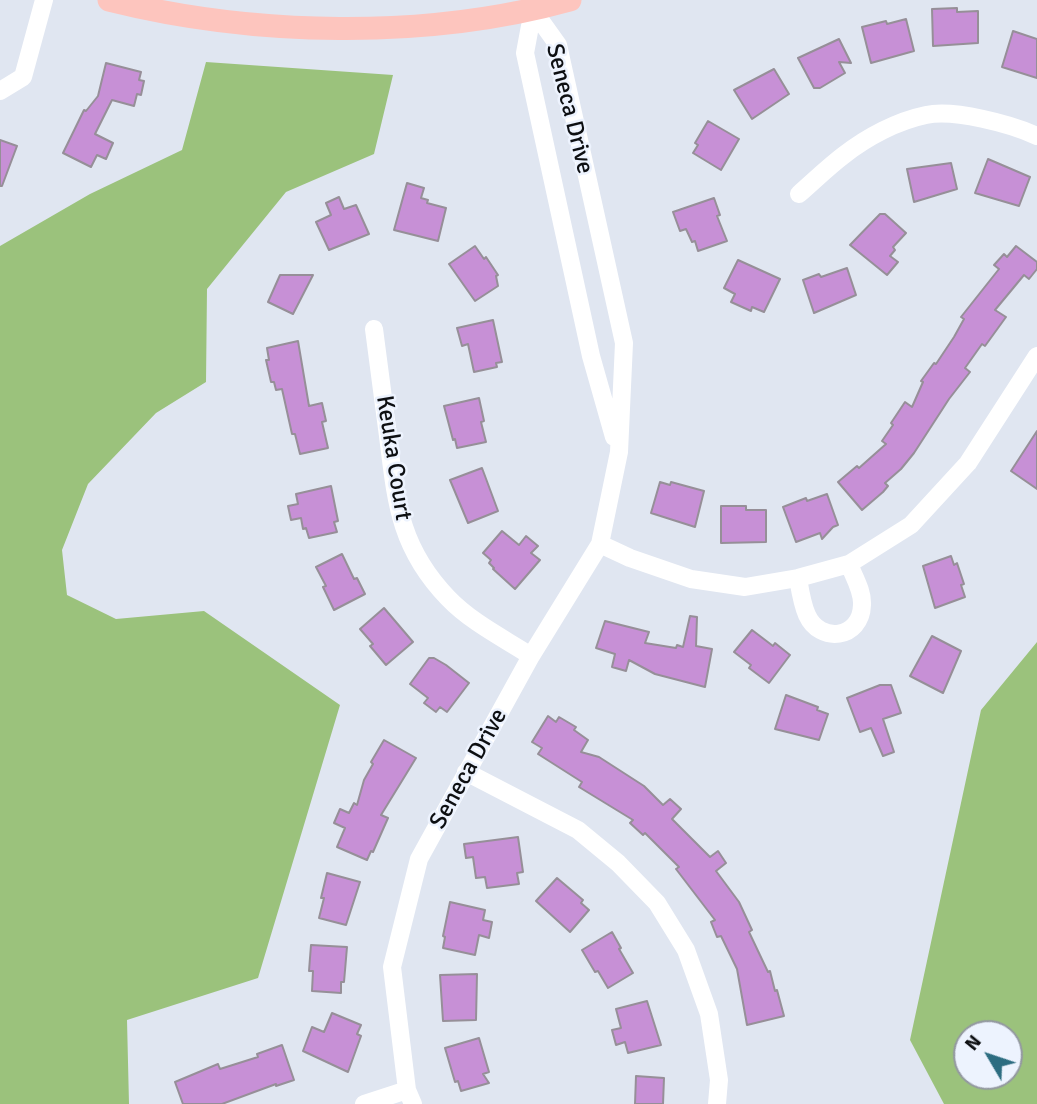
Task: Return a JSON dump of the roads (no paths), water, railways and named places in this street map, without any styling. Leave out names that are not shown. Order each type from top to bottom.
[{"type":"main road","points":[[109,0],[163,14],[315,29],[435,25],[570,0]]},
{"type":"street","points":[[0,91],[23,77],[44,0]]},
{"type":"street","name":"Seneca Drive","points":[[532,5],[525,53],[591,356],[619,453]]},
{"type":"street","name":"Seneca Drive","points":[[410,1097],[392,967],[419,859],[531,656],[600,544],[619,453],[624,343],[558,45],[532,5]]},
{"type":"street","points":[[799,194],[845,154],[884,129],[928,114],[971,117],[1016,126],[1037,136]]},
{"type":"street","name":"Keuka Court","points":[[374,329],[396,505],[407,536],[426,573],[449,599],[472,619],[531,656]]},
{"type":"street","points":[[600,544],[630,558],[691,579],[745,587],[797,578],[849,564],[911,525],[968,463],[1037,356]]},
{"type":"street","points":[[797,578],[807,615],[817,628],[828,634],[844,634],[855,626],[861,617],[863,604],[849,564]]},
{"type":"street","points":[[466,772],[578,830],[618,863],[657,903],[686,950],[709,1014],[719,1080],[717,1104]]},
{"type":"street","points":[[363,1104],[410,1097]]}]
